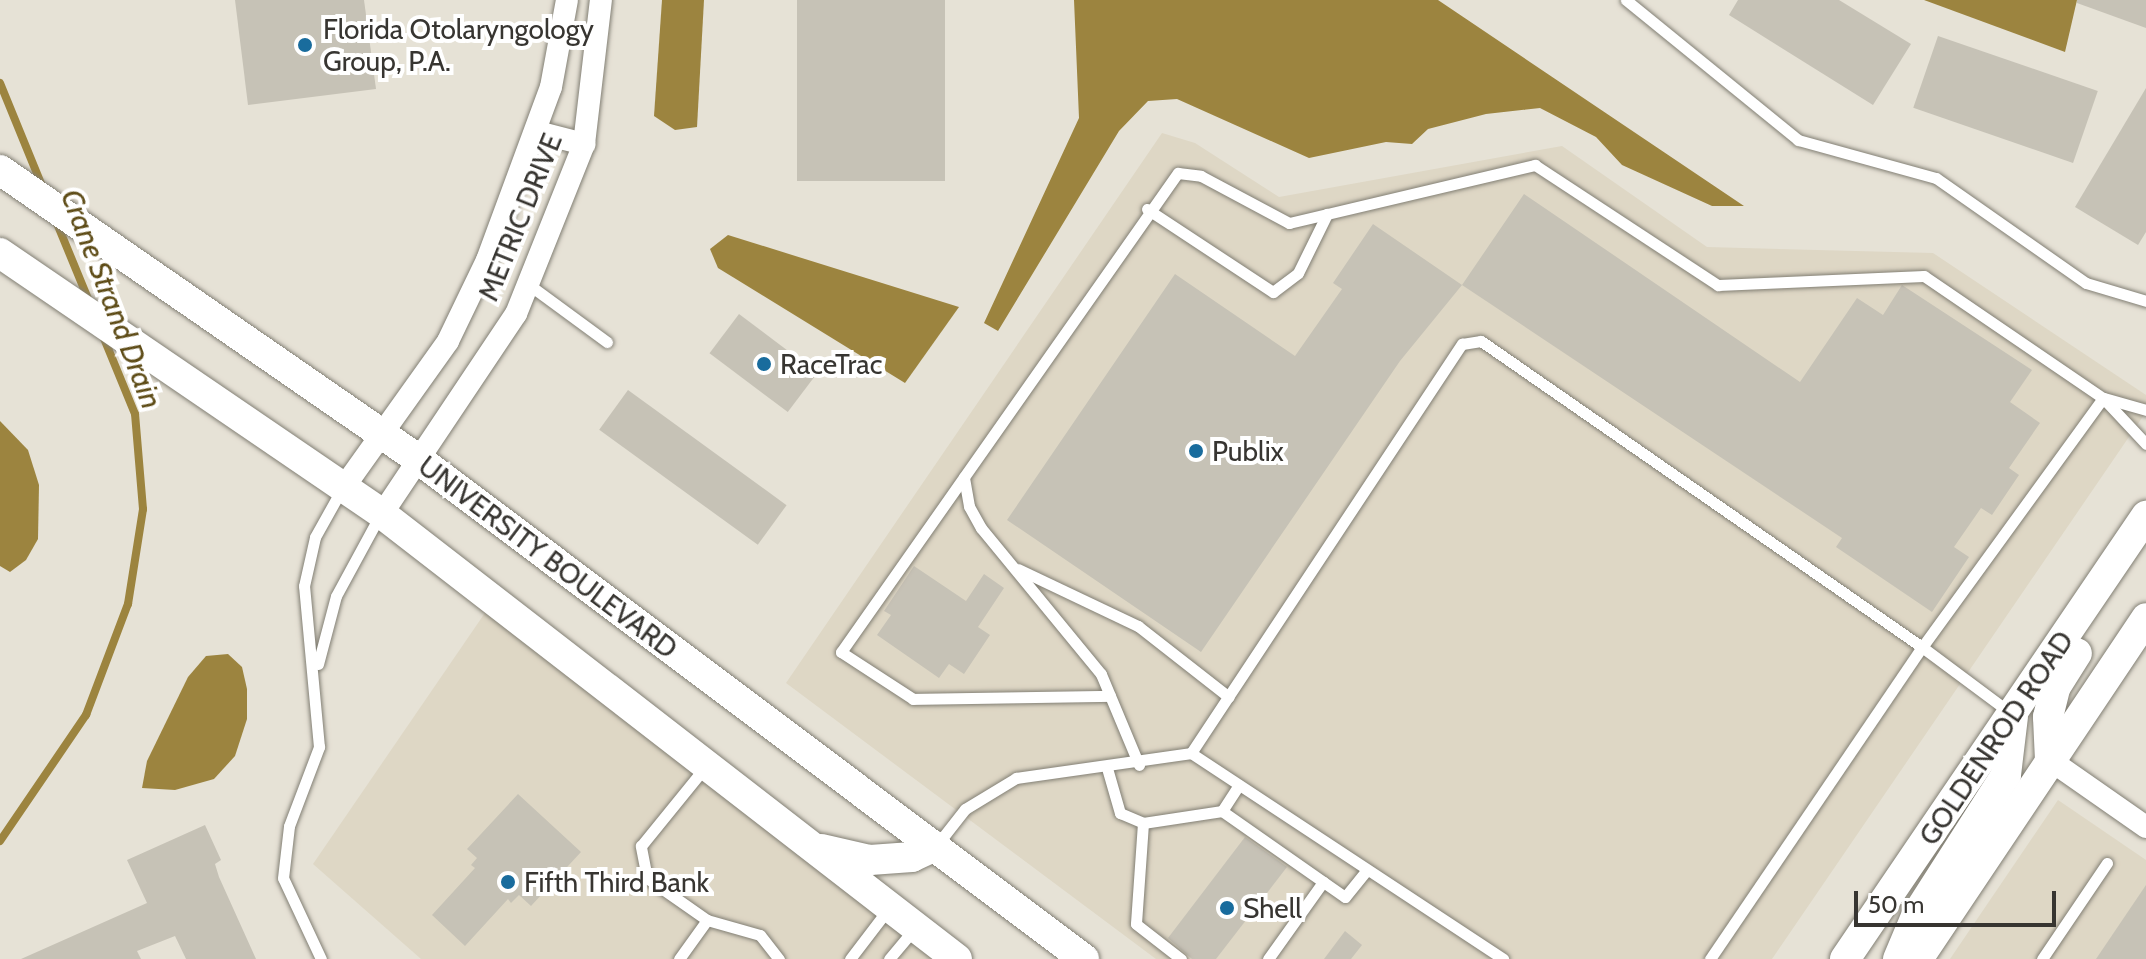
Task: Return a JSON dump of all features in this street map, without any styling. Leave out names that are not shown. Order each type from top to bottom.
[{"type":"street","name":"METRIC DRIVE","points":[[344,487],[448,341],[537,132],[551,87],[567,0]]},
{"type":"street","name":"METRIC DRIVE","points":[[382,514],[516,314],[584,144],[601,0]]},
{"type":"street","points":[[537,132],[584,144]]},
{"type":"street","name":"UNIVERSITY BOULEVARD","points":[[0,170],[418,459],[1084,959]]},
{"type":"street","points":[[0,253],[382,514],[957,959]]},
{"type":"street","name":"GOLDENROD ROAD","points":[[1845,959],[2146,516]]},
{"type":"street","points":[[2146,552],[2055,688],[2048,717],[2050,760],[2146,827]]},
{"type":"street","name":"GOLDENROD ROAD","points":[[1918,959],[2146,618]]},
{"type":"street","points":[[1898,959],[1917,914],[2006,775],[2013,714]]},
{"type":"street","points":[[811,847],[870,860],[912,857],[936,846]]},
{"type":"street","points":[[1832,959],[1889,896]]},
{"type":"lane","points":[[1626,0],[1798,140],[1936,178],[2086,283],[2146,301]]},
{"type":"lane","points":[[1110,696],[913,699],[841,652],[1147,209],[1178,173],[1201,176],[1289,223],[1535,165],[1718,285],[1924,276],[2103,398],[2146,444]]},
{"type":"lane","points":[[1147,209],[1273,292],[1298,273],[1327,214]]},
{"type":"lane","points":[[528,284],[607,342]]},
{"type":"lane","points":[[936,846],[965,809],[1016,778],[1139,765],[1191,753],[1462,344],[1471,340],[1493,347],[2013,714]]},
{"type":"lane","points":[[2103,398],[2146,410]]},
{"type":"lane","points":[[1710,959],[1922,647],[2103,398]]},
{"type":"lane","points":[[964,477],[969,506],[1013,567],[1101,674],[1139,765]]},
{"type":"lane","points":[[321,959],[283,878],[289,826],[319,747],[316,672],[304,586],[315,537],[344,487]]},
{"type":"lane","points":[[316,672],[336,596],[382,514]]},
{"type":"lane","points":[[1013,567],[1138,626],[1229,697]]},
{"type":"lane","points":[[1191,753],[1503,959]]},
{"type":"lane","points":[[706,765],[641,846],[647,878],[707,920],[760,935],[779,959]]},
{"type":"lane","points":[[1107,768],[1120,813],[1143,823],[1222,811],[1345,897],[1367,870]]},
{"type":"lane","points":[[1222,811],[1239,785]]},
{"type":"lane","points":[[1143,823],[1136,924],[1181,959]]},
{"type":"lane","points":[[2042,959],[2107,863]]},
{"type":"lane","points":[[1268,959],[1323,882]]},
{"type":"lane","points":[[850,959],[890,908]]},
{"type":"lane","points":[[679,959],[707,920]]},
{"type":"lane","points":[[889,959],[915,927]]},
{"type":"shaded area","points":[[662,0],[704,0],[697,127],[675,130],[654,116]]},
{"type":"shaded area","points":[[1074,0],[1438,0],[1744,206],[1712,206],[1622,165],[1596,137],[1540,108],[1486,114],[1428,129],[1412,144],[1386,142],[1309,158],[1177,99],[1148,101],[1119,131],[998,331],[984,323],[1079,118]]},
{"type":"shaded area","points":[[1924,0],[2077,0],[2065,52]]},
{"type":"shaded area","points":[[1162,133],[1195,143],[1279,197],[1562,146],[1707,247],[1933,253],[2146,395],[2146,412],[1772,959],[1156,959],[786,683]]},
{"type":"shaded area","points":[[728,235],[959,307],[905,383],[718,268],[710,249]]},
{"type":"shaded area","points":[[0,421],[28,450],[39,485],[38,539],[26,560],[10,572],[0,566]]},
{"type":"shaded area","points":[[489,607],[956,959],[421,959],[313,864]]},
{"type":"shaded area","points":[[228,654],[242,667],[247,689],[247,719],[235,756],[214,779],[175,790],[142,788],[147,761],[188,677],[206,656]]},
{"type":"shaded area","points":[[2058,800],[2146,860],[2146,959],[1950,959]]},
{"type":"building","name":"Florida Otolaryngology Group, P.A.","points":[[235,0],[364,0],[376,89],[248,105]]},
{"type":"building","points":[[797,0],[945,0],[945,181],[797,181]]},
{"type":"building","points":[[1738,0],[1839,0],[1911,44],[1873,105],[1729,15]]},
{"type":"building","points":[[2077,0],[2146,0],[2146,28],[2077,3]]},
{"type":"building","points":[[1938,36],[2098,91],[2073,163],[1913,108]]},
{"type":"building","points":[[2146,88],[2146,232],[2138,245],[2075,207]]},
{"type":"building","points":[[1524,194],[1800,382],[1857,298],[1883,315],[1902,285],[2032,370],[2010,402],[2040,423],[2009,468],[2019,475],[1992,515],[1981,508],[1954,547],[1969,557],[1932,612],[1836,547],[1842,538],[1462,285]]},
{"type":"building","points":[[1373,224],[1462,285],[1400,361],[1201,652],[1007,520],[1175,274],[1295,356],[1342,289],[1333,283]]},
{"type":"building","name":"RaceTrac","points":[[739,314],[817,373],[788,412],[710,353]]},
{"type":"building","points":[[628,390],[787,505],[758,545],[599,430]]},
{"type":"building","points":[[914,566],[966,601],[984,574],[1004,588],[978,627],[990,635],[964,674],[949,664],[939,678],[877,635],[891,615],[884,611]]},
{"type":"building","name":"Fifth Third Bank","points":[[518,794],[581,852],[531,906],[519,895],[511,903],[508,899],[465,946],[432,915],[475,868],[471,865],[477,858],[467,849]]},
{"type":"building","points":[[205,825],[221,860],[215,864],[219,877],[256,959],[186,959],[175,936],[137,951],[141,959],[21,959],[147,903],[127,860]]},
{"type":"building","points":[[1245,837],[1287,867],[1216,959],[1192,959],[1168,938]]},
{"type":"building","points":[[2146,885],[2146,959],[2096,959]]},
{"type":"building","points":[[1345,931],[1362,945],[1351,959],[1324,959]]},
{"type":"waterway","name":"Crane Strand Drain","points":[[0,83],[42,186]]},
{"type":"waterway","name":"Crane Strand Drain","points":[[56,221],[89,301]]},
{"type":"waterway","name":"Crane Strand Drain","points":[[0,841],[86,715],[128,604],[143,509],[135,414],[103,336]]},
{"type":"place","name":"Florida Otolaryngology Group, P.A.","points":[[305,45]]},
{"type":"place","name":"RaceTrac","points":[[764,364]]},
{"type":"place","name":"Publix","points":[[1196,451]]},
{"type":"place","name":"Fifth Third Bank","points":[[508,882]]},
{"type":"place","name":"Shell","points":[[1227,908]]}]
